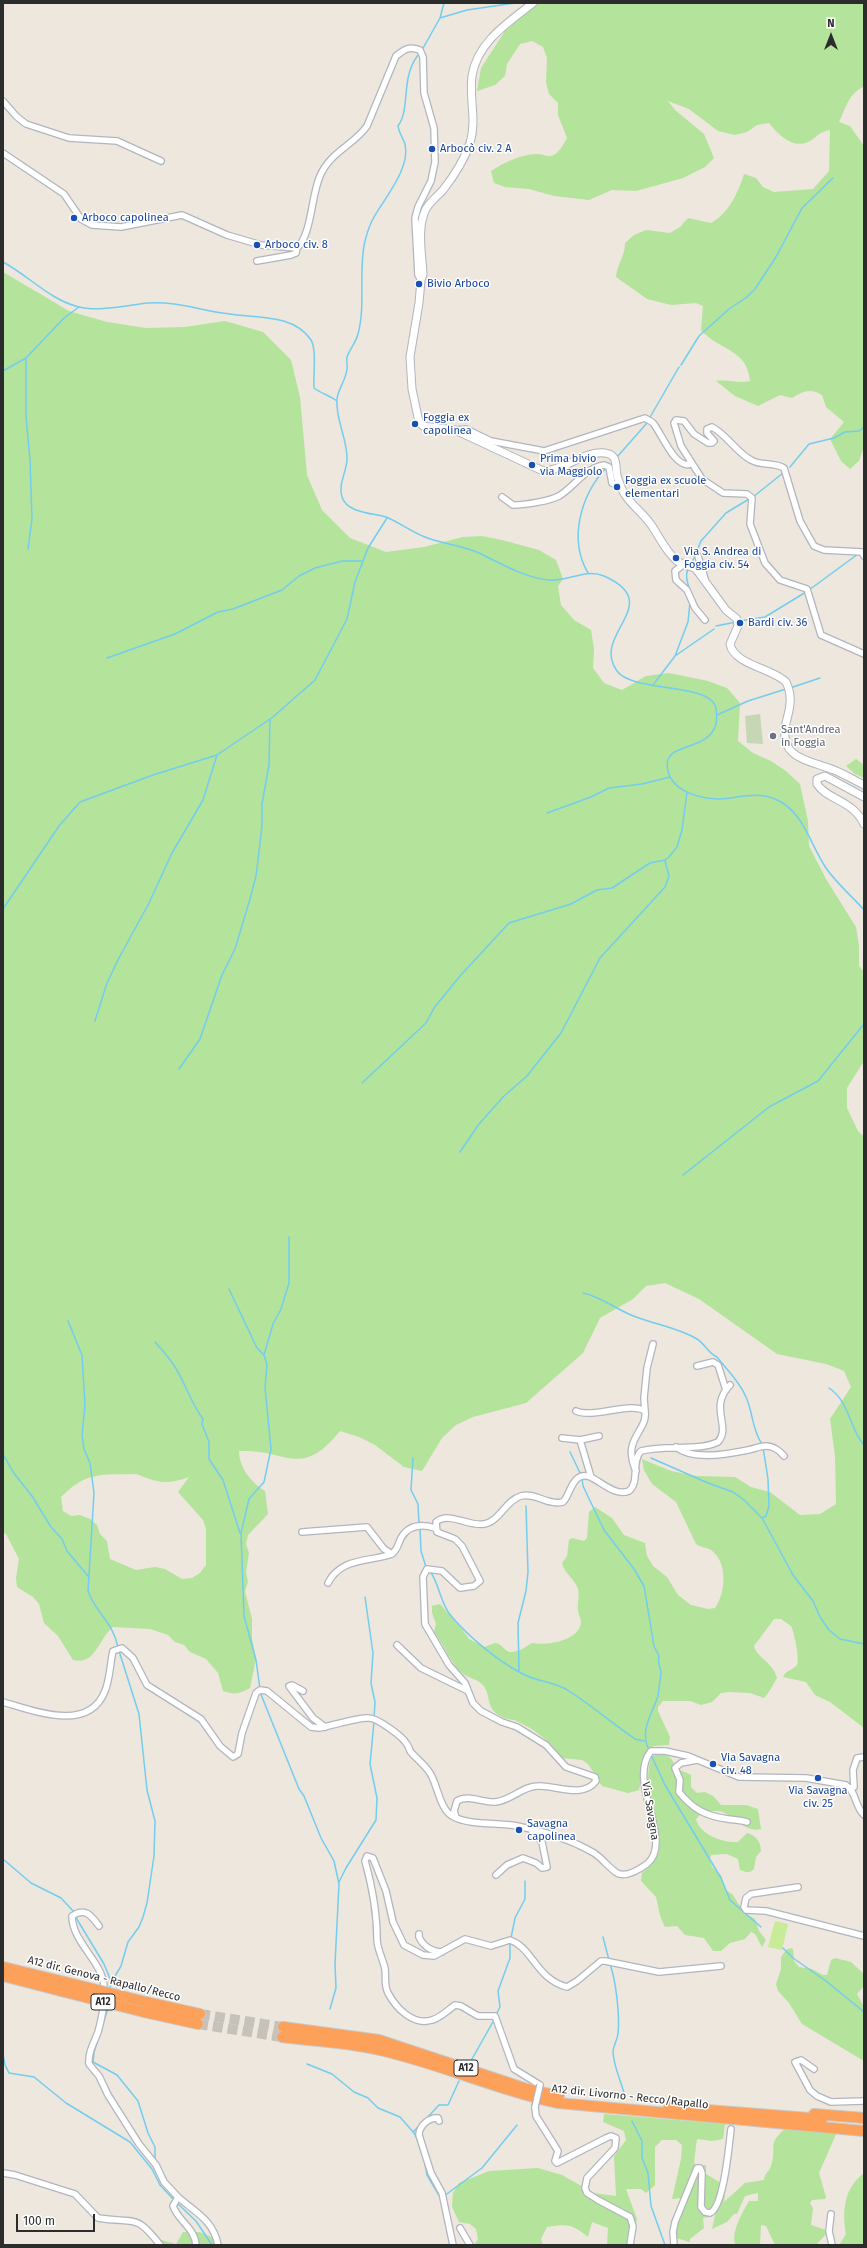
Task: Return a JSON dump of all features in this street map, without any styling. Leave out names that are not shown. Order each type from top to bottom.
[{"type":"highway","name":"A12 dir. Genova - Rapallo/Recco","points":[[3,1967],[63,1987],[199,2019]]},
{"type":"highway","name":"A12","points":[[3,1976],[63,1987]]},
{"type":"highway","name":"A12 dir. Livorno - Recco/Rapallo","points":[[786,2115],[649,2105],[558,2096],[524,2088],[379,2040],[282,2032],[374,2048],[420,2061],[525,2096],[558,2103],[863,2129]]},
{"type":"highway","points":[[786,2115],[817,2114],[864,2118]]},
{"type":"highway","name":"A12","points":[[786,2115],[863,2129]]},
{"type":"street","points":[[533,3],[499,29],[476,62],[472,76],[474,118],[470,143],[456,174],[426,209],[422,219],[423,274],[420,280],[418,309],[410,356],[410,373],[416,411],[420,424],[455,430],[543,470],[555,470],[596,454],[606,453],[612,455],[616,461],[616,475],[627,500],[651,525],[664,547],[677,561],[696,569],[726,610],[737,622],[730,644],[733,652],[740,659],[782,678],[788,686],[791,699],[785,731],[786,743],[792,754],[801,759],[835,770],[864,785]]},
{"type":"street","points":[[257,261],[296,253],[297,248],[304,238],[315,189],[326,165],[336,152],[362,134],[368,126],[396,56],[405,49],[412,47],[420,50],[423,57],[424,93],[435,132],[433,172],[428,190],[418,207],[415,218],[418,275],[420,280]]},
{"type":"street","points":[[3,102],[26,124],[69,138],[117,141],[161,161]]},
{"type":"street","points":[[3,153],[64,194],[81,219],[92,225],[121,227],[182,215],[227,235],[261,245],[297,248]]},
{"type":"street","points":[[261,245],[276,243]]},
{"type":"street","points":[[455,430],[466,429],[491,441],[544,451],[645,418],[654,424],[671,451],[683,463],[691,464]]},
{"type":"street","points":[[864,556],[862,552],[824,550],[814,546],[800,520],[784,468],[752,461],[712,427],[707,429],[707,433],[714,440],[712,443],[708,443],[694,434],[684,422],[676,420],[674,423],[681,446],[692,460],[691,464],[702,479],[723,493],[747,494],[752,498],[750,524],[765,563],[780,580],[807,590],[821,636],[864,654]]},
{"type":"street","points":[[502,497],[513,504],[551,500],[563,493],[588,472],[604,465],[609,467],[612,483],[620,487]]},
{"type":"street","points":[[698,556],[705,582]]},
{"type":"street","points":[[684,564],[675,571],[676,580],[687,590],[695,608],[705,620]]},
{"type":"street","points":[[864,797],[825,776],[820,776],[817,779],[817,784],[820,789],[846,803],[864,824]]},
{"type":"street","points":[[636,1471],[632,1463],[631,1449],[645,1418],[644,1398],[646,1368],[653,1344]]},
{"type":"street","points":[[435,1528],[436,1522],[441,1519],[484,1524],[492,1520],[521,1496],[527,1496],[549,1503],[562,1502],[577,1478],[586,1476],[591,1477],[616,1492],[625,1493],[633,1487],[638,1456],[642,1451],[676,1446],[703,1446],[714,1444],[722,1438],[723,1432],[720,1403],[728,1388],[718,1365],[713,1362],[698,1366]]},
{"type":"street","points":[[576,1411],[588,1414],[637,1409],[645,1411]]},
{"type":"street","points":[[562,1438],[580,1440],[599,1436]]},
{"type":"street","points":[[580,1440],[591,1477]]},
{"type":"street","points":[[676,1446],[681,1451],[701,1455],[733,1453],[766,1446],[780,1451],[784,1456]]},
{"type":"street","points":[[328,1583],[331,1577],[339,1569],[350,1563],[392,1554],[397,1550],[401,1538],[411,1528],[420,1525],[435,1528],[437,1532],[455,1539],[462,1546],[480,1578],[479,1583],[467,1588],[456,1586],[447,1575],[435,1569],[427,1569],[423,1577],[425,1624],[449,1665],[464,1683],[473,1703],[481,1711],[502,1722],[516,1727],[546,1745],[566,1767],[596,1777],[596,1781],[590,1786],[567,1791],[548,1786],[532,1786],[496,1802],[463,1798],[457,1801],[454,1811],[456,1818]]},
{"type":"street","points":[[302,1532],[367,1527],[384,1549],[392,1554]]},
{"type":"street","points":[[397,1645],[421,1668],[468,1691]]},
{"type":"street","points":[[3,1702],[42,1714],[71,1716],[85,1713],[102,1697],[108,1680],[113,1652],[119,1648],[133,1658],[147,1685],[201,1719],[225,1752],[233,1757],[238,1754],[242,1733],[256,1693],[260,1690],[267,1691],[311,1728],[325,1727],[369,1718],[378,1720],[406,1742],[410,1751],[432,1775],[445,1809],[456,1818]]},
{"type":"street","points":[[303,1691],[292,1685],[289,1686],[313,1718],[325,1727]]},
{"type":"street","name":"Via Savagna","points":[[456,1818],[517,1826],[583,1847],[595,1854],[617,1872],[627,1874],[649,1863],[654,1853],[656,1840],[644,1790],[644,1767],[648,1754],[654,1750],[665,1751],[699,1760],[739,1777],[806,1778],[846,1785],[850,1788]]},
{"type":"street","points":[[864,1757],[857,1758],[853,1770],[854,1787],[850,1788],[860,1812],[864,1815]]},
{"type":"street","points":[[699,1760],[685,1761],[675,1768],[680,1780],[679,1792],[691,1806],[700,1811],[718,1818],[747,1822]]},
{"type":"street","points":[[496,1875],[507,1865],[524,1858],[536,1863],[542,1868],[547,1867],[542,1842],[533,1834],[532,1831]]},
{"type":"street","points":[[630,2245],[633,2226],[630,2217],[598,2200],[587,2192],[585,2188],[586,2178],[615,2148],[616,2138],[610,2136],[558,2163],[556,2161],[558,2151],[536,2116],[535,2107],[540,2085],[514,2069],[495,2016],[478,2016],[455,2005],[439,2017],[424,2021],[415,2020],[406,2015],[396,2004],[386,1987],[385,1969],[377,1940],[378,1931],[365,1861],[367,1856],[373,1858],[382,1879],[393,1922],[400,1940],[410,1949],[423,1955],[434,1956],[465,1939],[491,1946],[510,1940],[520,1945],[546,1977],[567,1987],[577,1981],[601,1961],[659,1972],[721,1966]]},
{"type":"street","points":[[798,1887],[751,1894],[746,1898],[744,1907],[746,1910],[766,1911],[864,1936]]},
{"type":"street","points":[[99,1926],[88,1912],[83,1911],[72,1916],[75,1927],[99,1972],[104,1986],[102,2014],[90,2050],[89,2064],[99,2076],[108,2095],[139,2144],[156,2165],[164,2182],[176,2200],[210,2225],[215,2232],[218,2245]]},
{"type":"street","points":[[419,1934],[419,1937],[424,1944],[433,1951],[442,1952]]},
{"type":"street","points":[[814,2069],[801,2060],[795,2062],[810,2090],[817,2096],[831,2102],[864,2102]]},
{"type":"street","points":[[439,2121],[438,2118],[429,2119],[420,2128],[419,2135],[431,2173],[444,2199],[453,2245]]},
{"type":"street","points":[[674,2245],[673,2232],[675,2222],[697,2168],[700,2168],[702,2173],[702,2207],[705,2212],[710,2213],[716,2208],[723,2187],[731,2129]]},
{"type":"street","points":[[3,2173],[15,2174],[75,2194],[98,2218],[139,2222],[147,2227],[160,2245]]},
{"type":"street","points":[[176,2200],[174,2210],[196,2238],[196,2245]]},
{"type":"street","points":[[831,2214],[829,2231],[832,2245]]},
{"type":"street","points":[[460,2228],[470,2245]]},
{"type":"green space","points":[[537,3],[864,3],[864,86],[851,98],[839,122],[850,126],[864,146],[864,447],[859,461],[850,469],[841,461],[830,439],[844,422],[826,407],[822,395],[807,391],[792,398],[780,395],[758,406],[735,396],[716,381],[750,381],[748,370],[744,362],[738,356],[708,337],[701,330],[703,306],[696,303],[671,305],[647,299],[616,277],[624,252],[625,243],[634,235],[646,230],[670,233],[680,227],[688,218],[711,223],[728,208],[739,188],[744,174],[756,178],[763,187],[774,192],[813,189],[829,171],[830,130],[819,134],[808,142],[802,144],[797,144],[786,140],[769,123],[757,125],[747,132],[735,135],[718,131],[689,109],[668,101],[675,110],[704,134],[714,158],[705,167],[683,178],[636,191],[612,190],[589,200],[554,196],[529,189],[505,187],[494,183],[491,171],[513,159],[525,155],[554,155],[567,138],[558,115],[558,103],[549,94],[546,82],[547,58],[543,47],[532,41],[520,44],[507,64],[505,76],[495,85],[477,91],[481,68],[505,31]]},
{"type":"green space","points":[[3,272],[69,311],[107,322],[146,328],[185,327],[225,321],[263,332],[291,360],[300,397],[307,475],[322,510],[350,538],[386,552],[424,547],[463,537],[482,536],[539,550],[556,560],[563,579],[558,586],[561,605],[574,620],[591,630],[594,649],[593,668],[604,683],[622,690],[646,676],[669,673],[708,681],[727,688],[740,703],[738,741],[753,753],[771,761],[786,771],[800,784],[808,821],[809,846],[826,879],[856,927],[859,946],[859,966],[864,972],[864,1061],[847,1088],[847,1108],[858,1131],[864,1137],[864,1728],[830,1702],[815,1695],[806,1682],[783,1677],[797,1665],[798,1658],[794,1634],[791,1626],[781,1619],[774,1619],[754,1646],[758,1654],[772,1668],[777,1678],[766,1696],[764,1698],[750,1693],[728,1692],[721,1693],[712,1702],[701,1705],[690,1701],[663,1701],[658,1707],[658,1711],[670,1737],[669,1745],[654,1746],[648,1751],[639,1790],[628,1793],[602,1786],[588,1764],[582,1760],[562,1758],[547,1741],[535,1731],[521,1723],[503,1718],[495,1713],[490,1705],[486,1689],[483,1685],[478,1681],[464,1675],[458,1669],[434,1632],[436,1624],[432,1613],[432,1606],[440,1604],[469,1639],[484,1647],[495,1643],[509,1652],[512,1652],[532,1643],[553,1643],[569,1638],[575,1634],[581,1622],[578,1610],[579,1592],[577,1585],[565,1570],[562,1563],[567,1556],[569,1540],[572,1538],[584,1541],[587,1538],[589,1512],[595,1507],[612,1518],[624,1535],[645,1543],[647,1556],[653,1566],[667,1577],[678,1595],[691,1605],[708,1609],[715,1608],[719,1602],[724,1578],[723,1570],[717,1555],[711,1550],[696,1544],[676,1502],[652,1484],[644,1470],[642,1459],[671,1471],[697,1476],[735,1477],[751,1487],[770,1492],[800,1515],[820,1514],[836,1504],[835,1456],[830,1419],[851,1387],[844,1371],[826,1364],[777,1354],[699,1299],[665,1283],[646,1286],[633,1299],[600,1318],[583,1353],[526,1403],[473,1417],[456,1425],[442,1438],[422,1471],[404,1467],[375,1445],[359,1437],[340,1431],[326,1446],[314,1455],[304,1458],[293,1459],[270,1454],[239,1451],[241,1463],[247,1474],[255,1484],[265,1491],[268,1514],[248,1535],[246,1544],[249,1553],[246,1572],[248,1582],[245,1591],[252,1619],[252,1638],[256,1659],[250,1688],[243,1692],[230,1693],[223,1691],[218,1673],[206,1659],[190,1652],[184,1645],[175,1642],[168,1635],[150,1629],[113,1627],[92,1655],[81,1661],[73,1660],[58,1636],[44,1623],[39,1604],[33,1597],[17,1587],[16,1578],[19,1559],[6,1534],[3,1533]],"holes":[[[113,1474],[136,1474],[162,1482],[174,1481],[189,1477],[178,1492],[203,1520],[206,1529],[206,1565],[200,1573],[192,1578],[182,1579],[165,1569],[155,1567],[136,1570],[110,1559],[107,1541],[100,1534],[97,1525],[90,1519],[80,1515],[71,1516],[63,1511],[61,1497],[70,1489],[87,1479],[95,1476]]]},
{"type":"green space","points":[[760,714],[763,744],[747,743],[745,716]]},
{"type":"green space","points":[[856,759],[864,765],[864,778],[855,774],[846,766]]},
{"type":"green space","points":[[655,1754],[663,1754],[668,1756],[673,1761],[676,1768],[691,1775],[691,1787],[697,1793],[705,1792],[713,1796],[721,1805],[746,1805],[758,1809],[761,1829],[756,1830],[746,1827],[721,1811],[704,1811],[696,1819],[698,1825],[707,1834],[713,1837],[726,1841],[738,1842],[747,1833],[753,1835],[759,1842],[761,1851],[756,1857],[754,1869],[751,1872],[740,1870],[738,1859],[727,1854],[711,1855],[710,1859],[712,1867],[721,1875],[726,1890],[733,1895],[744,1913],[755,1919],[759,1931],[766,1940],[762,1947],[755,1934],[751,1932],[745,1939],[730,1943],[721,1951],[713,1951],[704,1938],[685,1935],[677,1926],[665,1927],[660,1916],[656,1897],[641,1881],[642,1873],[656,1859],[660,1844],[652,1810],[648,1780],[649,1764]]},
{"type":"green space","points":[[775,1921],[788,1924],[782,1950],[768,1947]]},
{"type":"green space","points":[[790,1948],[793,1949],[794,1961],[799,1967],[812,1969],[823,1975],[827,1975],[831,1960],[835,1958],[851,1962],[863,1973],[864,1986],[857,1994],[863,2005],[864,2013],[864,2061],[802,2024],[789,2003],[778,1991],[776,1984],[781,1969],[781,1957],[786,1950]]},
{"type":"green space","points":[[604,2114],[725,2124],[723,2139],[712,2141],[697,2139],[694,2162],[696,2166],[706,2165],[706,2174],[726,2186],[724,2202],[745,2183],[764,2180],[773,2160],[774,2142],[780,2133],[787,2127],[837,2132],[819,2173],[826,2197],[825,2199],[812,2200],[810,2203],[813,2208],[811,2225],[829,2231],[816,2245],[775,2245],[766,2226],[761,2225],[760,2245],[735,2244],[734,2239],[738,2222],[749,2201],[758,2201],[758,2193],[745,2196],[737,2214],[734,2214],[727,2222],[712,2229],[716,2211],[710,2217],[703,2218],[704,2228],[690,2239],[690,2242],[676,2238],[670,2226],[682,2198],[672,2199],[681,2159],[682,2145],[676,2140],[662,2140],[655,2147],[655,2185],[646,2193],[641,2189],[626,2189],[637,2219],[632,2245],[607,2245],[608,2228],[592,2222],[588,2237],[573,2227],[560,2225],[547,2227],[541,2239],[543,2245],[474,2245],[478,2239],[476,2229],[470,2224],[459,2222],[452,2207],[453,2193],[459,2183],[489,2171],[538,2168],[562,2175],[594,2193],[616,2196],[614,2156],[626,2140],[624,2131],[603,2122]]},
{"type":"green space","points":[[864,2173],[864,2245],[839,2245],[846,2234],[844,2217],[848,2193],[857,2179]]},
{"type":"green space","points":[[183,2232],[199,2232],[219,2240],[220,2245],[156,2245],[158,2239],[176,2244]]},
{"type":"waterway","points":[[422,50],[440,18],[444,3]]},
{"type":"waterway","points":[[440,18],[467,10],[515,3]]},
{"type":"waterway","points":[[418,55],[409,74],[404,111],[398,126],[405,144],[406,153],[404,163],[396,183],[373,220],[366,238],[362,263],[360,323],[357,337],[347,357],[346,373],[337,399],[338,414],[347,452],[347,460],[341,488],[342,497],[349,506],[361,512],[386,517],[420,535],[472,550],[513,570],[540,579],[556,580],[583,574],[597,574],[604,576],[622,587],[629,597],[629,609],[612,644],[611,657],[617,671],[625,678],[637,682],[698,693],[709,698],[716,707],[716,724],[711,733],[704,740],[678,750],[671,755],[667,761],[668,771],[671,778],[682,789],[705,798],[720,799],[761,795],[785,804],[800,820],[820,859],[830,874],[864,910]]},
{"type":"waterway","points":[[681,365],[699,336],[729,309],[747,297],[755,289],[776,257],[802,208],[833,178]]},
{"type":"waterway","points":[[3,262],[59,299],[68,304],[79,307],[95,309],[148,303],[169,303],[220,313],[263,317],[285,321],[304,332],[313,344],[314,388],[337,401]]},
{"type":"waterway","points":[[3,371],[26,358],[64,318],[79,307]]},
{"type":"waterway","points":[[26,358],[26,417],[30,460],[32,519],[28,549]]},
{"type":"waterway","points":[[649,419],[679,367]]},
{"type":"waterway","points":[[617,457],[647,423]]},
{"type":"waterway","points":[[790,467],[809,444],[834,438],[845,432],[859,431],[864,427]]},
{"type":"waterway","points":[[588,573],[582,560],[579,546],[578,532],[580,518],[590,491],[606,468]]},
{"type":"waterway","points":[[753,497],[783,473]]},
{"type":"waterway","points":[[692,563],[701,541],[726,513],[749,499]]},
{"type":"waterway","points":[[3,909],[59,826],[80,802],[153,775],[217,755],[273,717],[315,680],[347,619],[355,582],[368,548],[387,518]]},
{"type":"waterway","points":[[809,590],[858,554]]},
{"type":"waterway","points":[[107,658],[175,634],[218,612],[233,609],[282,590],[299,576],[315,568],[342,561],[363,561]]},
{"type":"waterway","points":[[689,568],[687,573],[687,582],[690,591]]},
{"type":"waterway","points":[[740,621],[765,617],[806,592]]},
{"type":"waterway","points":[[675,656],[688,622],[690,602]]},
{"type":"waterway","points":[[716,626],[736,622]]},
{"type":"waterway","points":[[653,685],[675,656],[714,629]]},
{"type":"waterway","points":[[790,688],[820,678]]},
{"type":"waterway","points":[[717,715],[748,701],[786,689]]},
{"type":"waterway","points":[[179,1069],[200,1039],[222,975],[235,949],[256,876],[262,826],[262,804],[269,765],[270,719]]},
{"type":"waterway","points":[[95,1021],[107,983],[119,958],[149,903],[172,853],[203,800],[217,755]]},
{"type":"waterway","points":[[547,813],[591,797],[609,788],[642,784],[670,777]]},
{"type":"waterway","points":[[362,1083],[426,1023],[434,1008],[460,976],[509,923],[571,904],[597,890],[612,888],[650,863],[665,860],[669,857],[677,847],[682,830],[687,792]]},
{"type":"waterway","points":[[460,1152],[479,1124],[504,1096],[527,1076],[561,1033],[600,958],[665,887],[669,876],[665,861]]},
{"type":"waterway","points":[[3,927],[3,943]]},
{"type":"waterway","points":[[3,963],[3,1011]]},
{"type":"waterway","points":[[683,1175],[769,1107],[818,1081],[864,1024]]},
{"type":"waterway","points":[[260,1689],[256,1660],[244,1616],[241,1533],[249,1499],[264,1482],[271,1449],[265,1387],[267,1365],[264,1355],[273,1324],[281,1309],[289,1283],[289,1237]]},
{"type":"waterway","points":[[229,1289],[257,1348],[264,1355]]},
{"type":"waterway","points":[[583,1293],[632,1315],[683,1332],[700,1341],[712,1354],[717,1357],[740,1386],[748,1403],[756,1433],[762,1444]]},
{"type":"waterway","points":[[68,1321],[82,1355],[85,1406],[82,1435],[84,1449],[90,1463],[94,1493],[88,1591],[95,1606],[112,1630],[118,1647]]},
{"type":"waterway","points":[[155,1342],[169,1358],[181,1377],[203,1419],[202,1424],[209,1442],[209,1459],[223,1480],[240,1533]]},
{"type":"waterway","points":[[829,1388],[841,1400],[855,1431],[864,1445]]},
{"type":"waterway","points":[[762,1518],[766,1516],[769,1506],[768,1479],[763,1447]]},
{"type":"waterway","points":[[570,1452],[581,1475]]},
{"type":"waterway","points":[[3,1454],[13,1472],[32,1496],[51,1527],[62,1539],[67,1551],[88,1576]]},
{"type":"waterway","points":[[413,1458],[411,1490],[418,1504],[419,1524]]},
{"type":"waterway","points":[[651,1458],[708,1483],[733,1492],[744,1500],[762,1518],[793,1575],[813,1601],[820,1617],[829,1630],[840,1639],[864,1644]]},
{"type":"waterway","points":[[582,1478],[583,1486],[604,1530],[634,1569],[644,1586],[654,1646],[659,1656],[658,1662],[661,1672],[658,1696],[646,1729],[645,1736],[649,1750]]},
{"type":"waterway","points":[[519,1671],[518,1623],[526,1591],[528,1572],[526,1506]]},
{"type":"waterway","points":[[420,1528],[421,1551],[426,1567]]},
{"type":"waterway","points":[[430,1571],[448,1612],[459,1625],[485,1649],[504,1663],[528,1677],[557,1685],[569,1691],[635,1739],[644,1741]]},
{"type":"waterway","points":[[365,1597],[373,1653],[371,1683],[375,1702],[374,1718]]},
{"type":"waterway","points":[[111,1983],[121,1966],[128,1942],[139,1927],[147,1903],[154,1856],[155,1821],[147,1790],[139,1714],[119,1651]]},
{"type":"waterway","points":[[260,1692],[299,1789],[304,1796],[321,1838],[334,1861],[339,1884],[335,1964],[336,1988],[330,2009]]},
{"type":"waterway","points":[[339,1882],[376,1820],[377,1798],[370,1764],[374,1722]]},
{"type":"waterway","points":[[651,1755],[665,1785],[721,1878],[730,1900],[761,1927]]},
{"type":"waterway","points":[[3,1859],[31,1883],[61,1898],[74,1912]]},
{"type":"waterway","points":[[511,1938],[515,1918],[525,1899],[525,1881]]},
{"type":"waterway","points":[[75,1916],[104,1964],[111,1981],[110,1990]]},
{"type":"waterway","points":[[603,1937],[609,1960]]},
{"type":"waterway","points":[[496,2015],[500,2007],[498,1991],[510,1958],[510,1942]]},
{"type":"waterway","points":[[783,1948],[793,1958],[826,1981],[864,2012]]},
{"type":"waterway","points":[[610,1964],[616,1989],[618,2008],[618,2034],[613,2056],[624,2093]]},
{"type":"waterway","points":[[108,2008],[94,2052],[93,2062],[117,2075],[138,2101],[148,2133],[155,2147],[155,2162]]},
{"type":"waterway","points":[[472,2059],[494,2020]]},
{"type":"waterway","points":[[3,2054],[5,2065],[9,2073],[34,2077],[66,2103],[130,2142],[152,2169],[160,2185],[174,2200]]},
{"type":"waterway","points":[[307,2064],[332,2074],[354,2092],[368,2098],[378,2108],[400,2117],[414,2133],[418,2141]]},
{"type":"waterway","points":[[426,2119],[439,2105],[448,2105],[459,2081]]},
{"type":"waterway","points":[[632,2121],[642,2141],[642,2158],[648,2173],[651,2206],[665,2245]]},
{"type":"waterway","points":[[413,2132],[421,2124]]},
{"type":"waterway","points":[[444,2196],[482,2168],[517,2125]]},
{"type":"waterway","points":[[424,2158],[427,2175],[440,2197]]},
{"type":"waterway","points":[[176,2202],[196,2221],[212,2245]]},
{"type":"waterway","points":[[445,2220],[450,2245]]},
{"type":"tunnel","points":[[200,2014],[283,2027]]},
{"type":"tunnel","points":[[198,2024],[282,2037]]},
{"type":"place","name":"Arbocò civ. 2 A","points":[[432,149]]},
{"type":"place","name":"Arboco capolinea","points":[[74,218]]},
{"type":"place","name":"Arboco civ. 8","points":[[257,245]]},
{"type":"place","name":"Bivio Arboco","points":[[419,284]]},
{"type":"place","name":"Foggia ex capolinea","points":[[415,424]]},
{"type":"place","name":"Prima bivio via Maggiolo","points":[[532,465]]},
{"type":"place","name":"Foggia ex scuole elementari","points":[[617,487]]},
{"type":"place","name":"Via S. Andrea di Foggia civ. 54","points":[[676,558]]},
{"type":"place","name":"Bardi civ. 36","points":[[740,623]]},
{"type":"place","name":"Sant'Andrea in Foggia","points":[[773,736]]},
{"type":"place","name":"Via Savagna civ. 48","points":[[713,1764]]},
{"type":"place","name":"Via Savagna civ. 25","points":[[818,1778]]},
{"type":"place","name":"Savagna capolinea","points":[[519,1830]]}]
